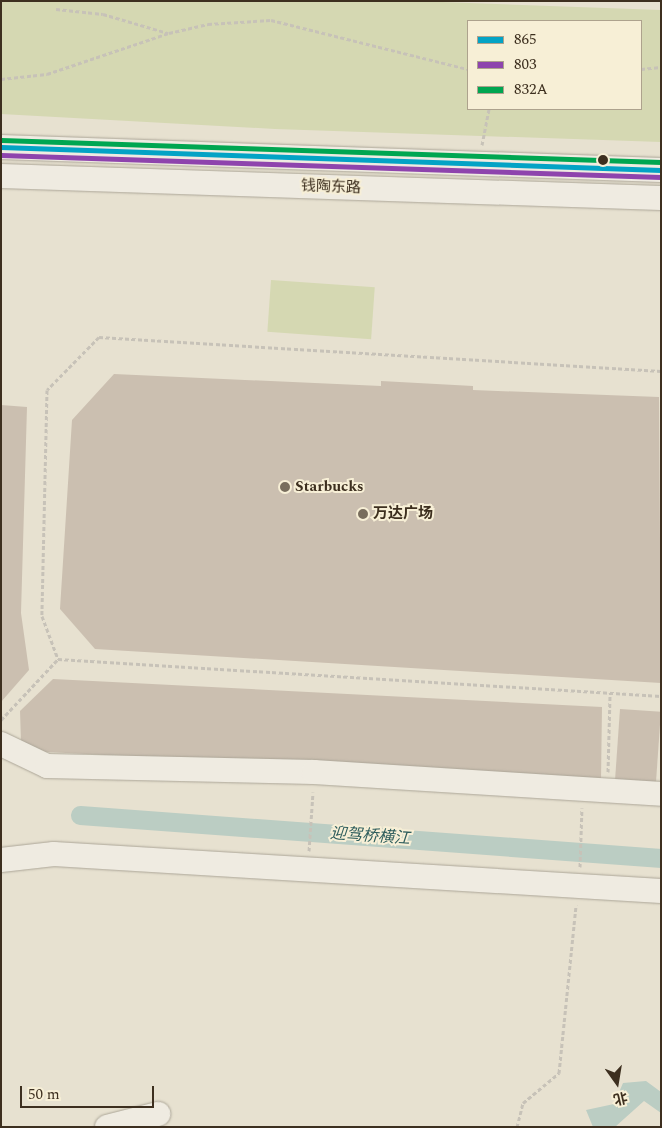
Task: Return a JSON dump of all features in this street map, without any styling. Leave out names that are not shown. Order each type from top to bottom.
[{"type":"street","name":"钱陶东路","points":[[1,147],[661,170]]},
{"type":"street","name":"钱陶东路","points":[[1,176],[661,198]]},
{"type":"street","points":[[1,744],[47,766],[314,772],[661,794]]},
{"type":"street","points":[[1,860],[54,854],[661,891]]},
{"type":"street","points":[[107,1127],[158,1114]]},
{"type":"path","points":[[56,9],[103,14],[169,33]]},
{"type":"path","points":[[1,79],[47,74],[169,33],[208,24],[271,20],[467,69]]},
{"type":"path","points":[[642,69],[661,67]]},
{"type":"path","points":[[479,164],[489,110]]},
{"type":"path","points":[[58,659],[42,616],[47,390],[100,336],[661,371]]},
{"type":"path","points":[[58,659],[661,696]]},
{"type":"path","points":[[1,720],[58,659]]},
{"type":"path","points":[[608,791],[610,693]]},
{"type":"path","points":[[307,869],[313,793]]},
{"type":"path","points":[[517,1127],[523,1103],[559,1073],[573,923],[579,887],[582,813]]},
{"type":"green space","points":[[1,1],[415,1],[661,10],[661,142],[275,129],[1,114]]},
{"type":"green space","points":[[271,280],[375,287],[371,339],[267,332]]},
{"type":"shaded area","points":[[646,1081],[661,1092],[661,1113],[644,1101],[615,1127],[593,1127],[586,1110],[614,1104],[623,1083]]},
{"type":"building","name":"万达广场","points":[[114,374],[381,386],[381,381],[473,386],[473,390],[659,397],[661,683],[95,649],[60,609],[72,420]]},
{"type":"building","points":[[1,405],[27,407],[21,613],[29,670],[1,702]]},
{"type":"building","points":[[53,679],[602,707],[601,781],[29,751],[21,742],[20,711]]},
{"type":"building","points":[[620,709],[661,712],[656,785],[615,782]]},
{"type":"waterway","name":"迎驾桥横江","points":[[80,815],[661,858]]},
{"type":"transit line","name":"832A","points":[[1,140],[661,162]]},
{"type":"transit line","name":"865","points":[[1,147],[661,170]]},
{"type":"transit line","name":"803","points":[[1,155],[661,177]]},
{"type":"place","name":"Starbucks","points":[[285,487]]},
{"type":"place","name":"万达广场","points":[[363,514]]}]
